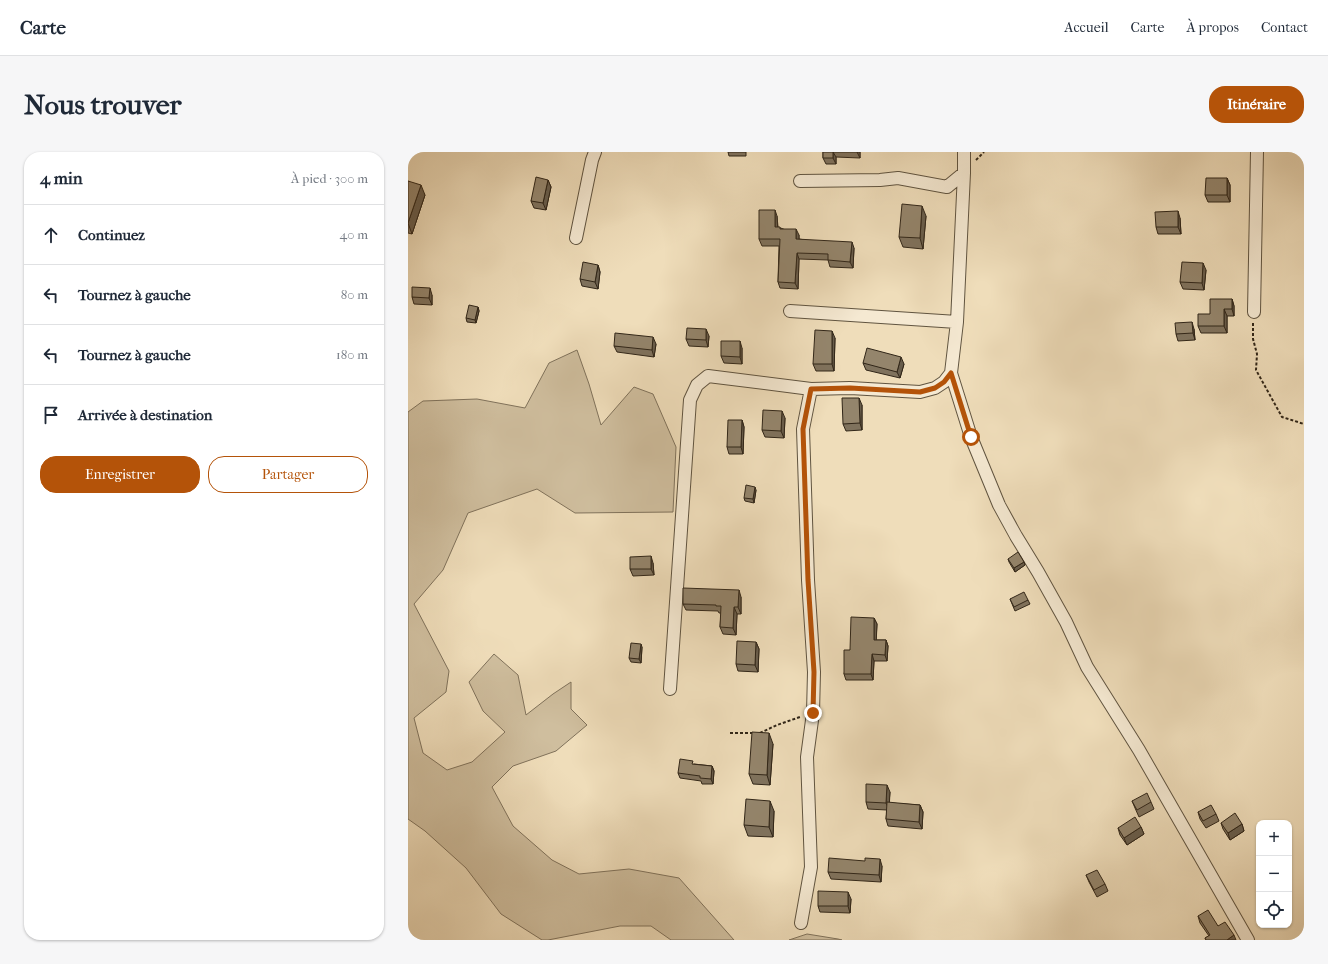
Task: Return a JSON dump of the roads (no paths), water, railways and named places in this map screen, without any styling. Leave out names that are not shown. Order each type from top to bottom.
[{"type":"street","points":[[576,238],[592,160],[595,152]]},
{"type":"street","points":[[964,152],[957,322],[951,373],[971,437],[999,505],[1066,622],[1087,667],[1139,750],[1248,940]]},
{"type":"street","points":[[1254,312],[1257,152]]},
{"type":"street","points":[[800,180],[880,180],[898,178],[947,187],[964,174]]},
{"type":"street","points":[[790,311],[957,322]]},
{"type":"street","points":[[670,689],[690,400],[697,385],[708,376],[811,389],[850,388],[920,392],[935,388],[944,382],[951,373]]},
{"type":"street","points":[[801,923],[811,867],[807,757],[813,713],[814,672],[808,580],[803,429],[811,389]]}]
